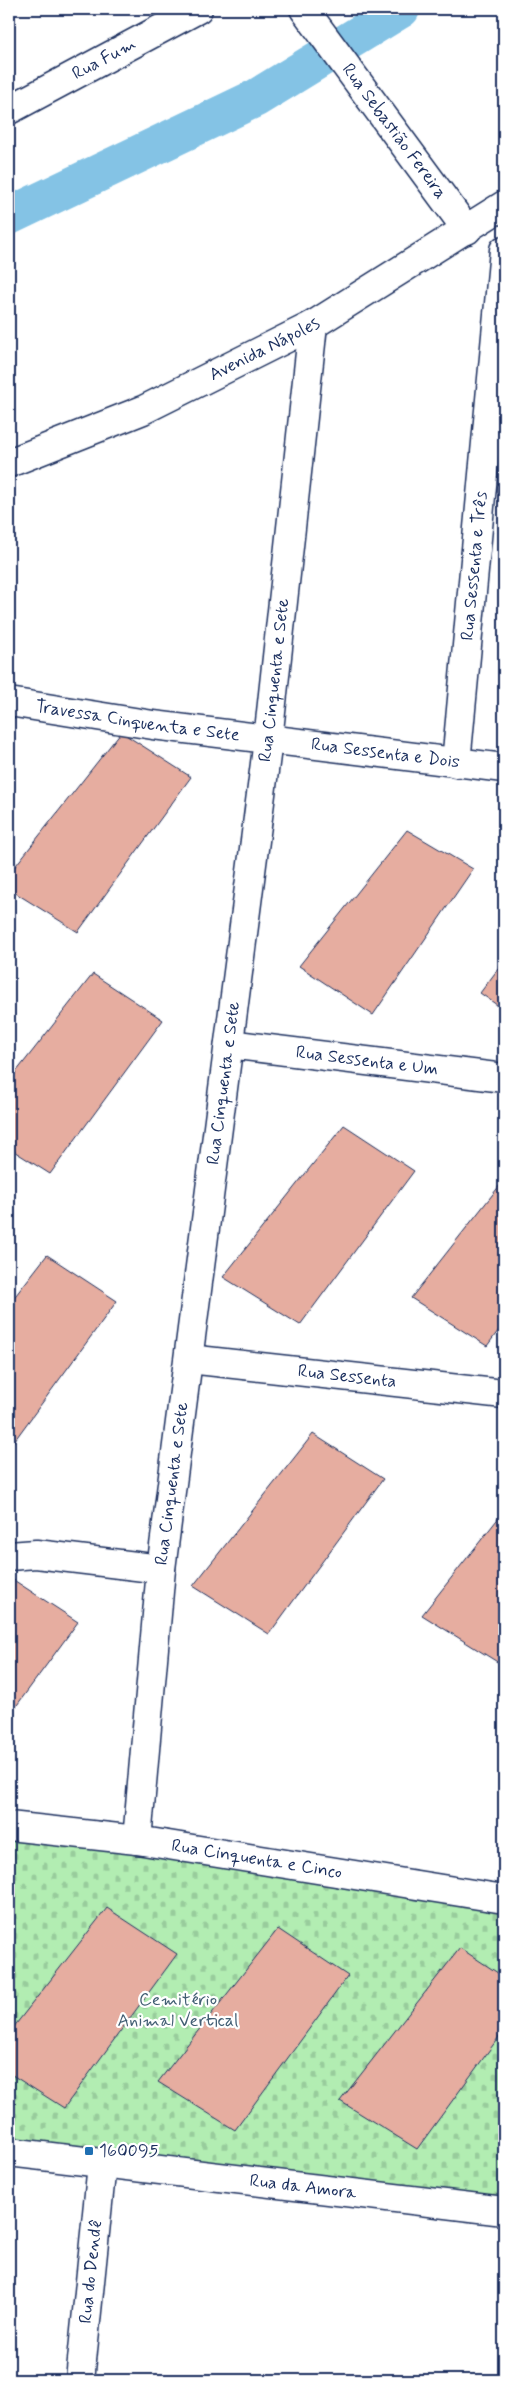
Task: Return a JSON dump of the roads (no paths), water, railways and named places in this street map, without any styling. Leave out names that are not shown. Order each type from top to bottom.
[{"type":"street","name":"Rua Fum","points":[[9,110],[198,9]]},
{"type":"street","name":"Rua Sebastião Fereira","points":[[304,9],[467,230]]},
{"type":"street","name":"Avenida Nápoles","points":[[9,463],[143,410],[313,325],[504,205]]},
{"type":"street","name":"Rua Sessenta e Três","points":[[456,763],[504,250]]},
{"type":"street","name":"Rua Cinquenta e Sete","points":[[137,1840],[161,1568],[268,740],[313,325]]},
{"type":"street","name":"Travessa Cinquenta e Sete","points":[[9,702],[153,725],[268,740]]},
{"type":"street","name":"Rua Sessenta e Dois","points":[[268,740],[504,768]]},
{"type":"street","name":"Rua Sessenta e Um","points":[[230,1044],[504,1078]]},
{"type":"street","name":"Rua Sessenta","points":[[189,1359],[504,1394]]},
{"type":"street","points":[[9,1556],[36,1554],[161,1568]]},
{"type":"street","name":"Rua Cinquenta e Cinco","points":[[9,1826],[137,1840],[504,1900]]},
{"type":"street","name":"Rua da Amora","points":[[9,2152],[504,2211]]},
{"type":"street","name":"Rua do Dendê","points":[[80,2380],[102,2164]]},
{"type":"waterway","points":[[9,216],[256,98],[401,9]]},
{"type":"place","name":"160095","points":[[89,2151]]},
{"type":"park label","name":"Cemitério Animal Vertical","points":[[178,2010]]}]
